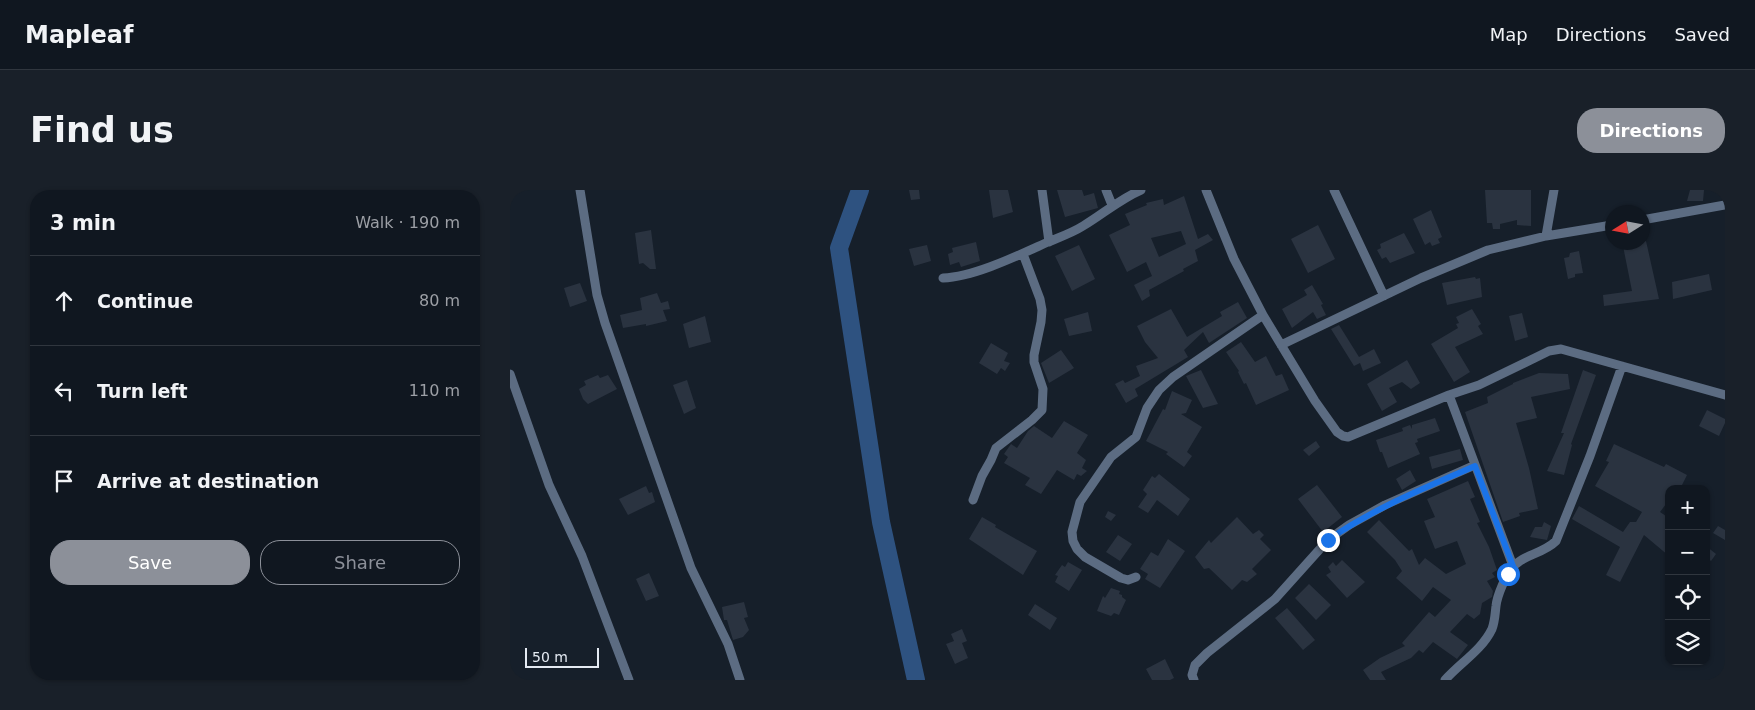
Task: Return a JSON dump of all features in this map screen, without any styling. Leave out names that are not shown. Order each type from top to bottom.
[{"type":"street","points":[[580,190],[597,296],[605,323],[691,568],[728,644],[740,680]]},
{"type":"street","points":[[1042,190],[1049,242]]},
{"type":"street","points":[[1106,190],[1112,205]]},
{"type":"street","points":[[943,278],[961,276],[1023,254],[1079,228],[1112,205],[1141,190]]},
{"type":"street","points":[[1206,190],[1234,259],[1263,315],[1315,400],[1343,436],[1348,436],[1449,394],[1479,385],[1549,350],[1555,349],[1561,349],[1725,395]]},
{"type":"street","points":[[1334,190],[1384,296]]},
{"type":"street","points":[[1546,236],[1554,190]]},
{"type":"street","points":[[1650,219],[1725,205]]},
{"type":"street","points":[[1281,344],[1421,278],[1488,250],[1546,236],[1605,227]]},
{"type":"street","points":[[973,500],[996,448],[1042,410],[1043,389],[1034,362],[1034,355],[1042,310],[1040,299],[1023,254]]},
{"type":"street","points":[[1136,577],[1128,580],[1121,578],[1085,557],[1077,549],[1073,541],[1072,532],[1080,502],[1111,457],[1136,438],[1147,408],[1159,390],[1173,377],[1263,315]]},
{"type":"street","points":[[1445,680],[1466,661],[1489,634],[1493,626],[1496,603],[1513,566],[1548,548],[1556,541],[1622,366]]},
{"type":"street","points":[[510,374],[549,485],[582,556],[629,680]]},
{"type":"street","points":[[1449,394],[1513,566]]},
{"type":"street","points":[[1194,680],[1192,675],[1195,665],[1207,653],[1276,599],[1328,540],[1385,505],[1475,466]]},
{"type":"building","points":[[909,190],[919,190],[920,199],[911,200]]},
{"type":"building","points":[[989,190],[1008,190],[1013,212],[993,218]]},
{"type":"building","points":[[1057,190],[1082,190],[1084,196],[1094,193],[1098,208],[1065,217]]},
{"type":"building","points":[[1485,190],[1531,190],[1531,226],[1517,225],[1517,220],[1500,224],[1500,229],[1493,229],[1492,223],[1487,223]]},
{"type":"building","points":[[1690,190],[1704,190],[1703,201],[1687,201]]},
{"type":"building","points":[[1184,196],[1198,239],[1208,234],[1213,240],[1195,250],[1198,261],[1149,290],[1150,296],[1142,301],[1134,285],[1152,276],[1146,262],[1127,272],[1109,235],[1130,225],[1125,214],[1147,205],[1146,203],[1163,199],[1164,205]],"holes":[[[1181,231],[1186,244],[1159,257],[1151,238]]]},
{"type":"building","points":[[1431,210],[1442,237],[1438,239],[1440,243],[1432,246],[1430,242],[1425,245],[1413,219]]},
{"type":"building","points":[[1318,225],[1335,259],[1308,273],[1291,239]]},
{"type":"building","points":[[651,230],[656,269],[650,269],[643,263],[639,264],[635,233]]},
{"type":"building","points":[[1404,233],[1415,253],[1390,263],[1386,257],[1382,259],[1377,250],[1381,248],[1380,244]]},
{"type":"building","points":[[976,242],[980,261],[961,267],[959,262],[950,265],[948,254],[953,252],[952,248]]},
{"type":"building","points":[[927,245],[931,261],[914,266],[909,249]]},
{"type":"building","points":[[1079,245],[1095,279],[1072,291],[1055,256]]},
{"type":"building","points":[[1624,250],[1648,250],[1659,299],[1604,306],[1603,295],[1632,291]]},
{"type":"building","points":[[1579,251],[1583,273],[1575,274],[1575,277],[1568,279],[1564,258],[1569,257],[1570,253]]},
{"type":"building","points":[[1709,274],[1712,290],[1673,299],[1672,282]]},
{"type":"building","points":[[1475,277],[1476,279],[1480,278],[1482,297],[1447,305],[1442,283]]},
{"type":"building","points":[[580,283],[587,301],[570,307],[564,288]]},
{"type":"building","points":[[1312,285],[1323,304],[1321,305],[1326,315],[1317,319],[1313,312],[1292,328],[1282,309],[1307,295],[1304,290]]},
{"type":"building","points":[[657,293],[661,303],[668,301],[670,309],[663,310],[667,321],[646,326],[646,324],[623,328],[620,315],[642,310],[640,298]]},
{"type":"building","points":[[1238,302],[1247,318],[1209,343],[1203,332],[1184,350],[1188,357],[1135,389],[1138,396],[1126,403],[1115,384],[1123,380],[1125,383],[1140,376],[1136,366],[1158,358],[1145,342],[1137,326],[1171,309],[1187,337],[1222,316],[1220,312]]},
{"type":"building","points":[[1472,309],[1481,324],[1478,326],[1483,334],[1455,347],[1470,372],[1454,382],[1431,344],[1458,328],[1456,324],[1459,323],[1456,317]]},
{"type":"building","points":[[1088,312],[1092,331],[1069,336],[1064,319]]},
{"type":"building","points":[[1522,313],[1528,337],[1515,341],[1509,316]]},
{"type":"building","points":[[705,316],[711,342],[689,348],[683,324]]},
{"type":"building","points":[[1339,325],[1359,357],[1374,349],[1381,363],[1363,371],[1360,363],[1354,366],[1331,329]]},
{"type":"building","points":[[1241,342],[1255,362],[1266,356],[1276,376],[1282,374],[1289,390],[1256,405],[1246,383],[1244,384],[1239,371],[1226,352]]},
{"type":"building","points":[[991,343],[1008,353],[1004,361],[1010,363],[1005,371],[1001,368],[997,374],[979,363]]},
{"type":"building","points":[[1061,350],[1074,368],[1049,383],[1041,363]]},
{"type":"building","points":[[1407,360],[1420,383],[1411,389],[1402,382],[1389,388],[1397,402],[1382,411],[1367,384]]},
{"type":"building","points":[[1201,370],[1218,404],[1203,408],[1186,376]]},
{"type":"building","points":[[1583,370],[1596,375],[1571,444],[1564,475],[1547,471],[1564,433],[1561,433]]},
{"type":"building","points":[[1539,373],[1568,374],[1570,389],[1531,397],[1537,418],[1516,423],[1538,509],[1519,513],[1520,516],[1503,522],[1465,412],[1488,403],[1487,397],[1513,383]]},
{"type":"building","points":[[598,375],[600,378],[608,375],[617,389],[588,404],[583,399],[579,389],[586,385],[584,381]]},
{"type":"building","points":[[687,380],[696,408],[684,414],[673,385]]},
{"type":"building","points":[[1172,391],[1192,400],[1186,413],[1181,414],[1202,427],[1187,452],[1192,456],[1184,467],[1166,454],[1168,452],[1146,441],[1163,409],[1165,410]]},
{"type":"building","points":[[1707,410],[1725,419],[1719,436],[1699,426]]},
{"type":"building","points":[[1435,418],[1440,431],[1417,439],[1418,442],[1415,443],[1420,454],[1388,468],[1376,440],[1403,431],[1402,428],[1410,425],[1412,429],[1412,425]]},
{"type":"building","points":[[1064,421],[1088,435],[1077,453],[1086,460],[1082,468],[1087,471],[1081,476],[1077,474],[1074,480],[1057,470],[1041,494],[1025,485],[1030,478],[1004,463],[1008,457],[1004,454],[1011,444],[1017,448],[1028,431],[1034,426],[1052,438]]},
{"type":"building","points":[[1316,441],[1320,447],[1309,456],[1303,450]]},
{"type":"building","points":[[1614,444],[1664,467],[1666,464],[1687,475],[1682,485],[1665,485],[1665,505],[1660,512],[1665,515],[1665,553],[1644,535],[1620,582],[1606,575],[1620,547],[1572,519],[1579,506],[1623,532],[1630,522],[1636,522],[1642,512],[1595,486],[1609,462],[1606,461]]},
{"type":"building","points":[[1460,449],[1463,460],[1432,469],[1429,457]]},
{"type":"building","points":[[1410,470],[1416,481],[1402,490],[1396,479]]},
{"type":"building","points":[[1159,474],[1190,499],[1178,516],[1157,500],[1148,513],[1138,507],[1147,494],[1143,490],[1152,476],[1155,478]]},
{"type":"building","points":[[1468,481],[1475,497],[1470,499],[1480,522],[1477,523],[1489,547],[1497,570],[1492,573],[1495,577],[1487,581],[1493,591],[1492,597],[1482,603],[1480,614],[1474,619],[1467,614],[1450,632],[1468,645],[1457,659],[1433,642],[1423,653],[1419,650],[1411,658],[1381,672],[1386,680],[1370,680],[1363,670],[1380,658],[1405,646],[1402,643],[1429,612],[1435,617],[1451,600],[1433,587],[1422,601],[1396,578],[1402,571],[1395,560],[1367,532],[1379,520],[1409,551],[1412,549],[1419,565],[1425,558],[1446,574],[1466,564],[1457,541],[1435,549],[1424,521],[1435,517],[1427,499]]},
{"type":"building","points":[[1317,485],[1342,517],[1323,532],[1298,499]]},
{"type":"building","points":[[646,486],[649,493],[652,492],[655,502],[628,515],[619,499]]},
{"type":"building","points":[[1108,511],[1116,515],[1111,521],[1105,517]]},
{"type":"building","points":[[982,517],[996,525],[995,527],[1037,551],[1023,575],[969,539]]},
{"type":"building","points":[[1237,517],[1253,534],[1259,530],[1264,535],[1260,539],[1271,550],[1252,569],[1257,574],[1247,582],[1242,580],[1232,590],[1209,568],[1204,569],[1195,557],[1209,540],[1211,543]]},
{"type":"building","points":[[1544,522],[1551,526],[1547,540],[1530,537],[1535,527],[1542,527]]},
{"type":"building","points":[[1718,526],[1725,530],[1725,540],[1713,533]]},
{"type":"building","points":[[1118,535],[1132,544],[1120,561],[1106,552]]},
{"type":"building","points":[[1168,539],[1185,551],[1160,588],[1145,579],[1148,574],[1140,569],[1151,552],[1158,556]]},
{"type":"building","points":[[1710,549],[1716,554],[1710,560]]},
{"type":"building","points":[[1342,560],[1365,582],[1347,598],[1326,575],[1331,572],[1328,567],[1333,562],[1336,566]]},
{"type":"building","points":[[1068,562],[1082,570],[1069,591],[1055,582],[1058,576],[1055,575],[1062,565],[1065,567]]},
{"type":"building","points":[[649,573],[659,596],[646,601],[636,579]]},
{"type":"building","points":[[1309,584],[1331,605],[1316,620],[1295,598]]},
{"type":"building","points":[[1111,588],[1120,591],[1119,594],[1126,600],[1119,615],[1114,613],[1111,616],[1097,611],[1103,596],[1105,598]]},
{"type":"building","points":[[744,602],[748,617],[744,618],[749,630],[743,637],[733,640],[727,620],[724,620],[722,607]]},
{"type":"building","points":[[1035,604],[1057,618],[1050,630],[1028,615]]},
{"type":"building","points":[[1287,608],[1315,640],[1303,650],[1275,618]]},
{"type":"building","points":[[962,629],[967,641],[962,643],[968,658],[955,664],[946,644],[954,641],[951,634]]},
{"type":"building","points":[[1165,659],[1174,678],[1170,680],[1152,680],[1146,669]]},
{"type":"waterway","points":[[860,190],[839,248],[881,522],[916,680]]},
{"type":"route","points":[[1328,540],[1385,505],[1475,466],[1513,566],[1508,574]]}]
